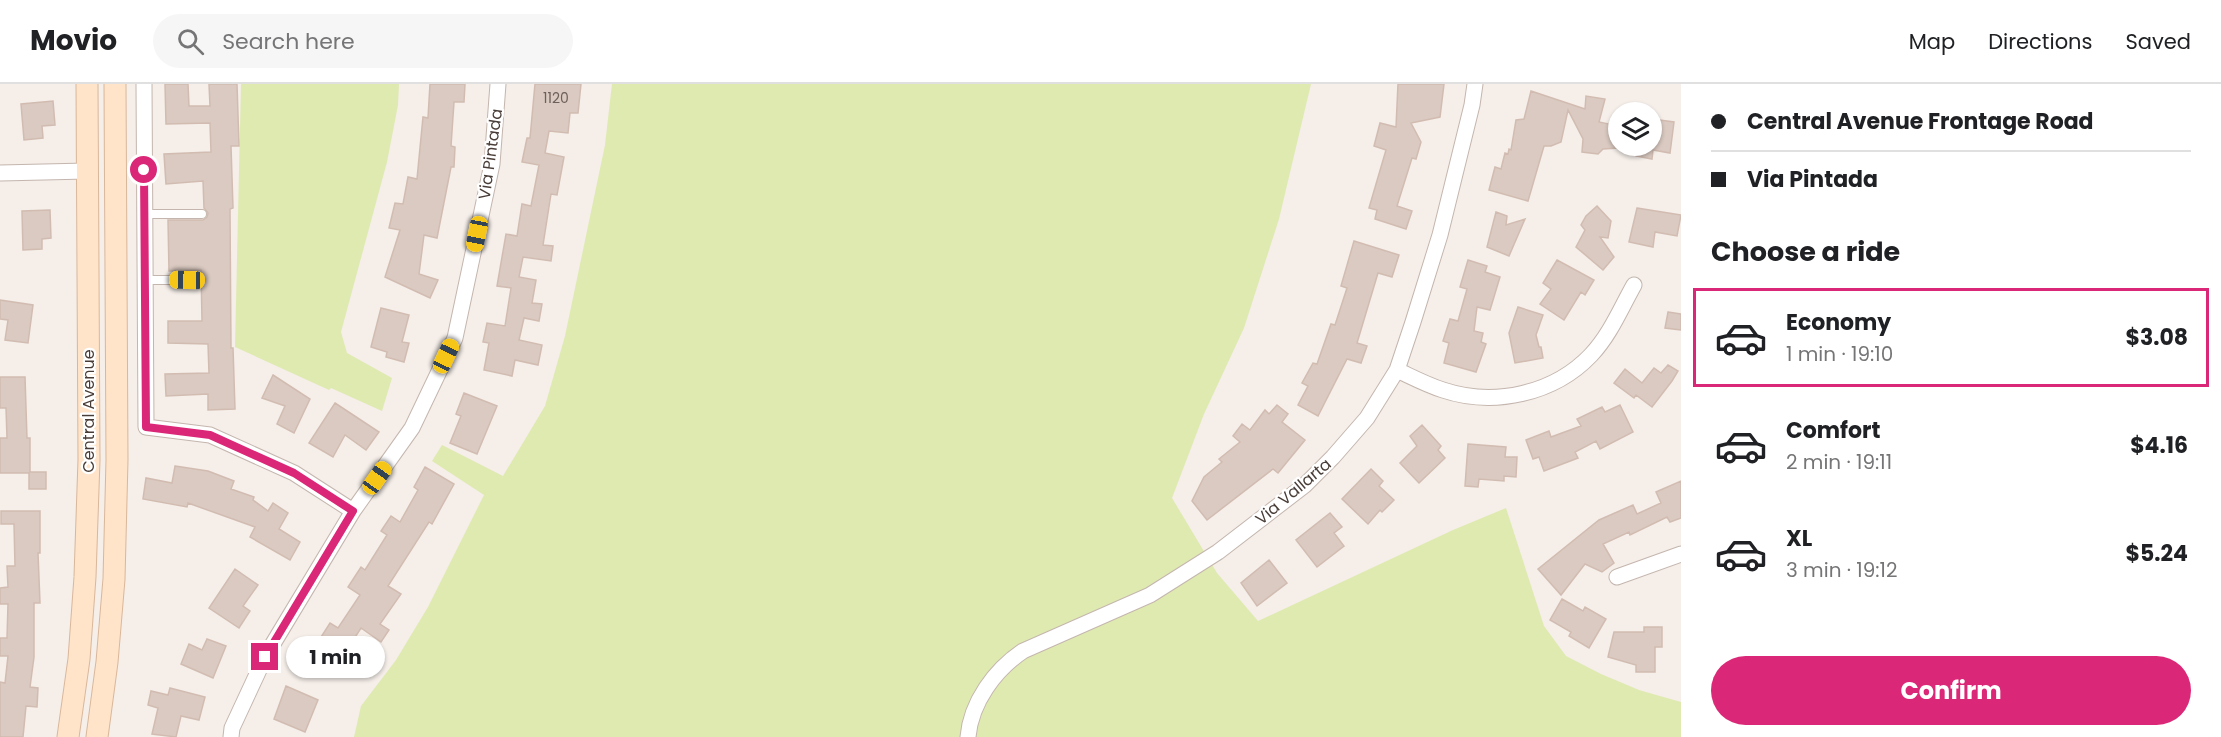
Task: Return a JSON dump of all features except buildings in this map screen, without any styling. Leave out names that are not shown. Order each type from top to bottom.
[{"type":"main road","name":"Central Avenue","points":[[68,737],[79,659],[86,577],[89,460],[87,84]]},
{"type":"main road","name":"Central Avenue","points":[[97,737],[107,662],[114,579],[117,460],[115,84]]},
{"type":"street","points":[[144,84],[146,427],[210,435],[294,473],[353,511]]},
{"type":"street","name":"Via Pintada","points":[[231,737],[232,728],[265,657],[353,511],[412,428],[455,338],[492,164],[498,84]]},
{"type":"street","name":"Via Vallarta","points":[[968,737],[976,705],[1006,663],[1023,651],[1150,596],[1218,552],[1305,485],[1333,458],[1367,418],[1396,370],[1440,235],[1472,105],[1474,84]]},
{"type":"street","points":[[0,173],[87,171]]},
{"type":"street","points":[[1396,370],[1444,391],[1471,396],[1490,398],[1518,395],[1538,389],[1575,370],[1592,355],[1605,338],[1634,285]]},
{"type":"street","points":[[1617,577],[1681,554]]},
{"type":"lane","points":[[145,214],[202,214]]},
{"type":"lane","points":[[145,279],[187,280]]},
{"type":"green space","points":[[241,84],[399,84],[398,105],[387,162],[341,332],[347,353],[392,378],[382,411],[331,388],[329,390],[235,347]]},
{"type":"green space","points":[[612,84],[1311,84],[1279,219],[1244,328],[1204,414],[1172,498],[1217,573],[1258,621],[1453,530],[1506,508],[1544,626],[1566,656],[1639,690],[1681,702],[1681,737],[354,737],[361,706],[396,660],[428,607],[484,495],[432,461],[442,445],[503,476],[545,406],[565,336],[605,145]]},
{"type":"route","points":[[144,170],[146,427],[210,435],[294,473],[326,496],[353,511],[265,657]]}]
